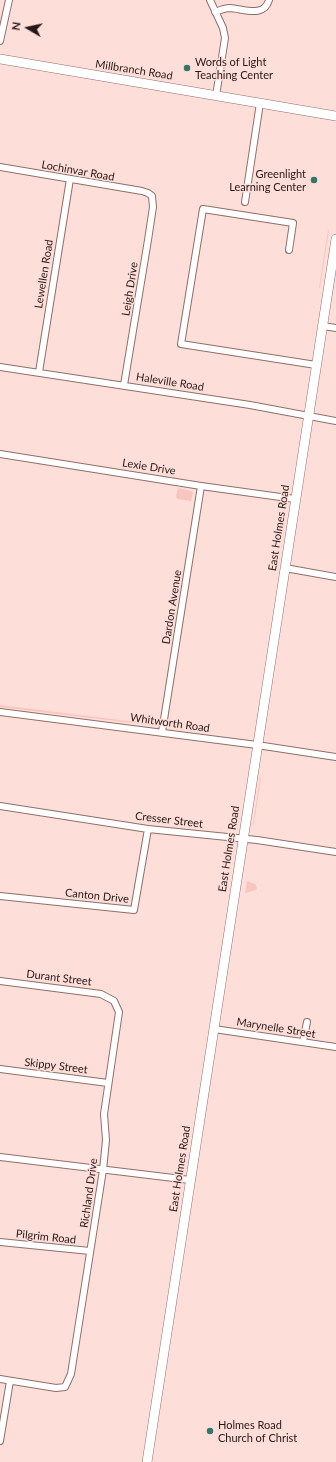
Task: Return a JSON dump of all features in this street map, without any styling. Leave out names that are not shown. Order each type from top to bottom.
[{"type":"main road","name":"Millbranch Road","points":[[0,59],[336,116]]},
{"type":"main road","name":"East Holmes Road","points":[[147,1462],[336,239]]},
{"type":"street","points":[[0,41],[9,0]]},
{"type":"street","points":[[210,0],[214,12],[223,28],[225,38],[216,96]]},
{"type":"street","points":[[214,12],[230,8],[259,11],[266,8],[269,0]]},
{"type":"street","points":[[245,202],[260,103]]},
{"type":"street","name":"Lochinvar Road","points":[[0,167],[142,191],[152,196]]},
{"type":"street","name":"Lewellen Road","points":[[39,372],[70,179]]},
{"type":"street","name":"Leigh Drive","points":[[124,385],[153,207],[152,196]]},
{"type":"street","points":[[289,250],[293,223],[203,209],[182,344],[316,365]]},
{"type":"street","points":[[323,326],[336,328]]},
{"type":"street","name":"Haleville Road","points":[[0,367],[124,385],[336,421]]},
{"type":"street","name":"Lexie Drive","points":[[0,454],[201,486],[295,499]]},
{"type":"street","name":"Dardon Avenue","points":[[162,732],[201,486]]},
{"type":"street","points":[[285,568],[336,577]]},
{"type":"street","name":"Whitworth Road","points":[[0,712],[162,732],[336,757]]},
{"type":"street","name":"Cresser Street","points":[[0,806],[148,828],[243,838],[336,852]]},
{"type":"street","name":"Canton Drive","points":[[0,896],[134,910],[148,828]]},
{"type":"street","name":"Durant Street","points":[[0,981],[100,994],[114,1001]]},
{"type":"street","name":"Richland Drive","points":[[10,1381],[65,1388],[71,1374],[103,1170],[106,1140],[104,1114],[119,1012],[114,1001]]},
{"type":"street","points":[[303,1042],[307,1022]]},
{"type":"street","name":"Marynelle Street","points":[[214,1029],[336,1048]]},
{"type":"street","name":"Skippy Street","points":[[0,1069],[108,1083]]},
{"type":"street","points":[[0,1157],[190,1180]]},
{"type":"street","name":"Pilgrim Road","points":[[0,1242],[90,1251]]},
{"type":"street","points":[[0,1379],[10,1381],[0,1441]]},
{"type":"shaded area","points":[[328,230],[329,230],[319,288]]},
{"type":"shaded area","points":[[178,488],[191,491],[193,493],[191,501],[177,499],[176,496]]},
{"type":"shaded area","points":[[0,705],[151,724],[155,725],[0,707]]},
{"type":"shaded area","points":[[260,777],[261,778],[253,829],[253,824]]},
{"type":"shaded area","points":[[247,881],[255,884],[257,888],[256,890],[245,893]]},
{"type":"place","name":"Words of Light Teaching Center","points":[[187,68]]},
{"type":"place","name":"Greenlight Learning Center","points":[[314,180]]},
{"type":"place","name":"Holmes Road Church of Christ","points":[[210,1431]]}]
